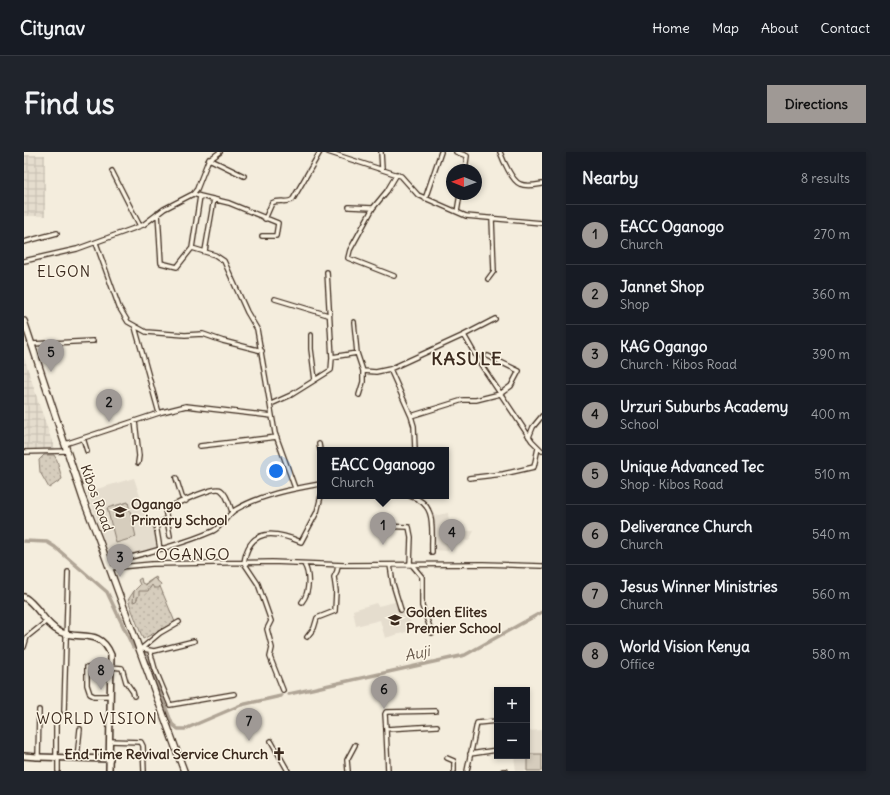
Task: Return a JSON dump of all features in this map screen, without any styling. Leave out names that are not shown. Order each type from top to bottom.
[{"type":"main road","name":"Kibos Road","points":[[24,321],[83,499],[184,771]]},
{"type":"street","points":[[24,261],[96,242],[140,226],[158,213],[193,194],[197,189],[209,159],[220,152]]},
{"type":"street","points":[[265,219],[272,203],[281,201],[289,202],[293,199],[320,152]]},
{"type":"street","points":[[328,152],[397,174],[404,178],[415,194],[469,216],[542,223]]},
{"type":"street","points":[[381,152],[382,169]]},
{"type":"street","points":[[425,199],[441,152]]},
{"type":"street","points":[[456,152],[467,156],[466,164]]},
{"type":"street","points":[[500,152],[507,167],[518,183],[524,185],[542,184]]},
{"type":"street","points":[[209,159],[244,176]]},
{"type":"street","points":[[112,172],[140,226]]},
{"type":"street","points":[[394,276],[349,259],[348,256],[373,208],[387,191],[397,174]]},
{"type":"street","points":[[193,194],[229,203],[265,219],[277,222],[279,225],[276,236],[262,236]]},
{"type":"street","points":[[158,213],[162,264],[175,268],[179,266],[192,248],[200,196]]},
{"type":"street","points":[[205,251],[214,199]]},
{"type":"street","points":[[457,212],[459,200]]},
{"type":"street","points":[[349,207],[373,208]]},
{"type":"street","points":[[488,279],[494,271],[492,218]]},
{"type":"street","points":[[24,242],[57,234]]},
{"type":"street","points":[[96,242],[118,307],[124,316],[135,327],[146,332],[161,334],[203,334],[262,351]]},
{"type":"street","points":[[192,248],[221,257],[247,312],[257,329],[277,437],[295,488]]},
{"type":"street","points":[[271,404],[291,395],[330,372],[332,357],[328,315],[327,272]]},
{"type":"street","points":[[275,299],[328,315]]},
{"type":"street","points":[[363,371],[376,372],[390,369],[495,319]]},
{"type":"street","points":[[354,322],[357,354],[363,371],[363,382],[359,395]]},
{"type":"street","points":[[135,327],[159,413]]},
{"type":"street","points":[[312,335],[311,354],[315,380]]},
{"type":"street","points":[[464,335],[500,394],[529,437],[542,451]]},
{"type":"street","points":[[31,344],[93,341]]},
{"type":"street","points":[[332,357],[357,354]]},
{"type":"street","points":[[411,416],[463,400],[476,400],[500,394],[511,386],[520,371],[488,356]]},
{"type":"street","points":[[390,369],[411,416],[414,426],[415,447]]},
{"type":"street","points":[[65,444],[171,409],[195,406],[272,416]]},
{"type":"street","points":[[529,437],[533,427],[542,416]]},
{"type":"street","points":[[135,422],[139,456],[138,463]]},
{"type":"street","points":[[200,446],[277,437]]},
{"type":"street","points":[[83,438],[87,451]]},
{"type":"street","points":[[469,478],[503,474],[534,467],[538,448]]},
{"type":"street","points":[[24,452],[67,451]]},
{"type":"street","points":[[176,478],[182,497],[186,501]]},
{"type":"street","points":[[108,566],[212,531],[232,512],[242,506],[295,488],[317,484]]},
{"type":"street","points":[[170,536],[165,509],[208,491],[220,489],[223,491],[232,512]]},
{"type":"street","points":[[283,690],[270,657],[272,648],[267,629],[271,620],[258,584],[244,563],[245,554],[254,539],[262,535],[277,534],[301,542],[317,512],[321,499]]},
{"type":"street","points":[[420,499],[426,504],[429,511],[432,552]]},
{"type":"street","points":[[160,549],[156,525],[167,519]]},
{"type":"street","points":[[375,526],[409,526],[411,530],[411,565],[422,577],[422,606],[432,633]]},
{"type":"street","points":[[108,566],[244,563],[542,566]]},
{"type":"street","points":[[302,602],[309,579],[308,572],[304,564]]},
{"type":"street","points":[[307,637],[314,628],[317,618],[335,611],[336,591],[334,578],[338,565]]},
{"type":"street","points":[[390,565],[393,584],[401,610]]},
{"type":"street","points":[[64,711],[65,634],[68,572]]},
{"type":"street","points":[[24,597],[36,606],[54,628],[65,634],[94,637],[108,646],[110,655],[109,771]]},
{"type":"street","points":[[24,647],[24,641],[27,637],[47,621]]},
{"type":"street","points":[[139,648],[160,633],[180,622]]},
{"type":"street","points":[[139,648],[150,651],[194,641]]},
{"type":"street","points":[[150,651],[155,669],[170,705],[234,694]]},
{"type":"street","points":[[86,667],[87,685],[90,694],[94,696],[110,696]]},
{"type":"street","points":[[110,667],[122,668],[126,682],[134,696]]},
{"type":"street","points":[[37,757],[39,710]]},
{"type":"street","points":[[388,771],[386,712],[436,711]]},
{"type":"street","points":[[467,771],[476,723],[494,721]]},
{"type":"street","points":[[56,725],[58,771]]},
{"type":"street","points":[[386,729],[437,726]]},
{"type":"street","points":[[77,758],[80,729]]},
{"type":"street","points":[[110,741],[141,742],[143,746],[144,771]]},
{"type":"street","points":[[271,741],[288,771]]},
{"type":"street","points":[[348,771],[347,760],[355,745]]},
{"type":"street","points":[[470,754],[494,750]]},
{"type":"street","points":[[24,756],[110,759]]},
{"type":"street","points":[[447,758],[454,761],[454,771]]},
{"type":"shaded area","points":[[24,155],[45,155],[45,216],[24,216]]},
{"type":"shaded area","points":[[24,357],[39,404],[55,450],[24,450]]},
{"type":"shaded area","name":"Ogango Primary School","points":[[134,478],[143,505],[154,528],[159,547],[111,560],[87,492]]},
{"type":"shaded area","points":[[448,513],[450,530],[474,531],[469,541],[449,538],[448,551],[433,550],[433,516]]},
{"type":"shaded area","name":"Golden Elites Premier School","points":[[395,602],[399,613],[407,611],[413,630],[385,638],[380,620],[356,626],[353,610],[376,603],[378,606]]},
{"type":"shaded area","points":[[542,730],[542,771],[516,771],[514,759],[530,759],[530,731]]},
{"type":"green space","points":[[44,455],[54,455],[57,460],[62,479],[49,488],[40,472],[39,460]]},
{"type":"green space","points":[[128,502],[136,537],[116,543],[107,508]]},
{"type":"green space","points":[[156,577],[175,622],[143,639],[128,600],[134,591]]},
{"type":"green space","points":[[141,578],[142,583],[146,585],[154,578],[161,584],[159,588],[154,588],[152,585],[148,591],[139,591],[136,601],[133,602],[134,591],[140,585],[138,580]]},
{"type":"green space","points":[[530,754],[542,754],[542,771],[527,771],[527,759],[530,759]]},
{"type":"waterway","points":[[24,541],[47,542],[55,547],[107,592],[133,647],[145,654],[172,724],[178,729],[185,729],[241,705],[281,696]]},
{"type":"waterway","name":"Auji","points":[[289,694],[465,655],[542,612]]},
{"type":"place","name":"Unique Advanced Tec","points":[[51,372]]},
{"type":"place","name":"Jannet Shop","points":[[109,422]]},
{"type":"place","name":"Ogango Primary School","points":[[120,512]]},
{"type":"place","name":"EACC Oganogo","points":[[383,545]]},
{"type":"place","name":"Urzuri Suburbs Academy","points":[[452,552]]},
{"type":"place","name":"KAG Ogango","points":[[120,577]]},
{"type":"place","name":"Golden Elites Premier School","points":[[395,620]]},
{"type":"place","name":"World Vision Kenya","points":[[101,690]]},
{"type":"place","name":"Deliverance Church","points":[[384,709]]},
{"type":"place","name":"Jesus Winner Ministries","points":[[249,741]]},
{"type":"place","name":"End Time Revival Service Church","points":[[279,754]]},
{"type":"district","name":"ELGON","points":[[64,271]]},
{"type":"district","name":"KASULE","points":[[467,358]]},
{"type":"district","name":"OGANGO","points":[[193,554]]},
{"type":"district","name":"WORLD VISION","points":[[97,718]]}]
